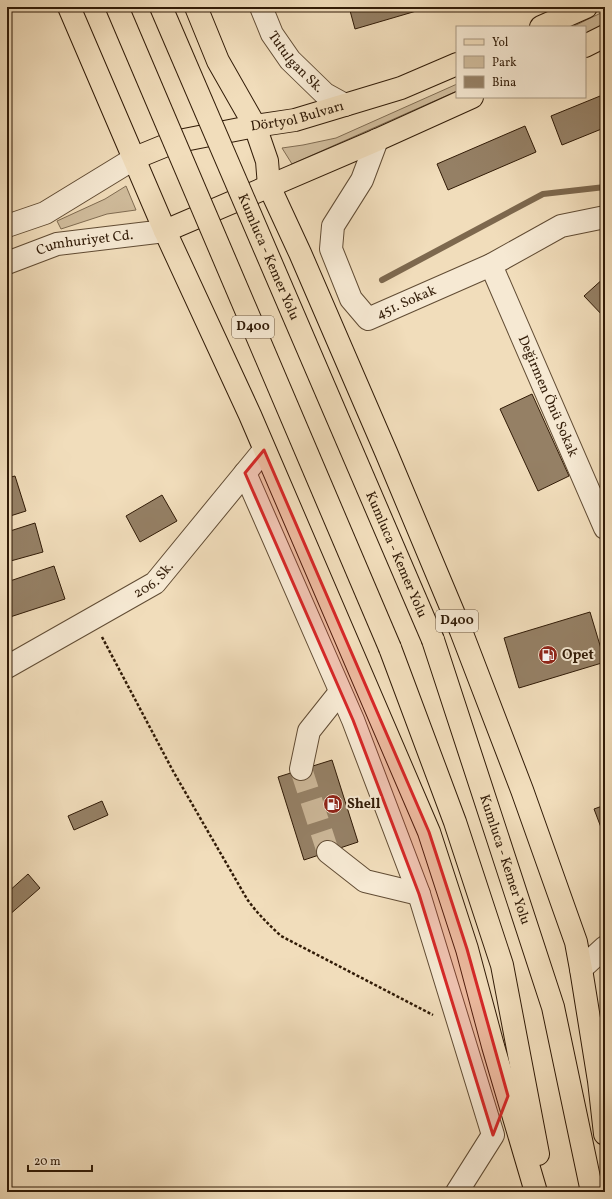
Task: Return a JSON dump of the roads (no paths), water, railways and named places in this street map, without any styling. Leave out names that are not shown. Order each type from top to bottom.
[{"type":"main road","points":[[69,7],[165,231],[247,409],[429,832],[467,949],[493,1046],[536,1192]]},
{"type":"main road","name":"D400","points":[[117,7],[390,648],[456,822],[502,965],[544,1192]]},
{"type":"main road","name":"Kumluca - Kemer Yolu","points":[[161,7],[433,640],[553,1007],[592,1192]]},
{"type":"main road","name":"Kumluca - Kemer Yolu","points":[[196,7],[218,61],[255,126],[267,161],[269,186],[300,253],[386,452],[461,631],[525,797],[576,942],[582,969],[599,1081],[605,1134]]},
{"type":"main road","points":[[543,26],[586,7]]},
{"type":"main road","points":[[586,46],[605,36]]},
{"type":"main road","name":"Dörtyol Bulvarı","points":[[135,158],[174,142],[255,126],[295,120],[401,88],[456,64]]},
{"type":"main road","points":[[165,231],[377,140],[470,98]]},
{"type":"street","name":"Tutulgan Sk.","points":[[261,7],[272,34],[290,60],[325,94],[345,104]]},
{"type":"street","name":"451. Sokak","points":[[377,140],[362,180],[333,226],[331,249],[351,299],[368,319],[491,265],[561,226],[605,217]]},
{"type":"street","points":[[7,226],[45,213],[135,158]]},
{"type":"street","points":[[45,213],[57,244]]},
{"type":"street","name":"Cumhuriyet Cd.","points":[[7,263],[57,244],[165,231]]},
{"type":"street","name":"Değirmen Önü Sokak","points":[[491,265],[605,528]]},
{"type":"street","name":"206. Sk.","points":[[7,667],[155,583],[264,450]]},
{"type":"street","points":[[245,473],[353,720],[419,894],[493,1135]]},
{"type":"street","points":[[301,769],[309,731],[340,692]]},
{"type":"street","points":[[328,852],[365,881],[419,894]]},
{"type":"street","points":[[582,969],[605,947]]},
{"type":"street","points":[[457,1192],[493,1135],[508,1096]]},
{"type":"waterway","points":[[382,280],[543,194],[605,187]]},
{"type":"tunnel","points":[[301,769],[328,852]]},
{"type":"place","name":"Opet","points":[[548,655]]},
{"type":"place","name":"Shell","points":[[333,804]]}]
